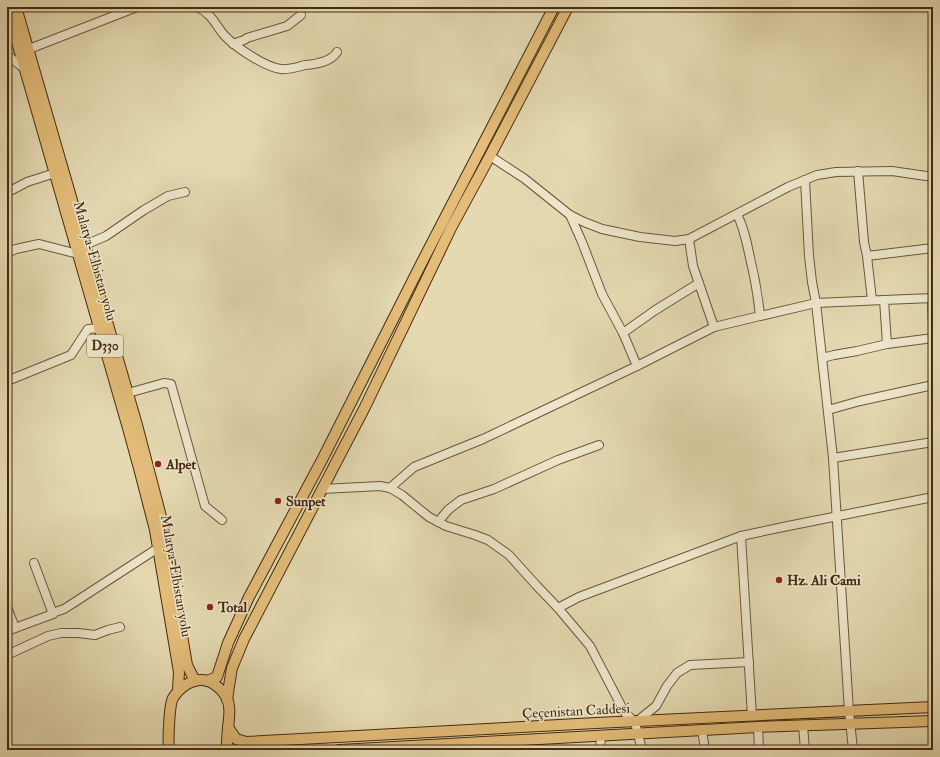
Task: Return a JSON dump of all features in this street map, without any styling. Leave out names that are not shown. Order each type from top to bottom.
[{"type":"main road","name":"Malatya-Elbistan yolu","points":[[7,7],[100,328],[155,530],[179,672],[178,690],[172,700],[168,739],[169,750]]},
{"type":"main road","name":"Malatya-Elbistan yolu","points":[[16,7],[128,393],[164,528],[187,665],[195,681]]},
{"type":"main road","points":[[207,682],[218,677],[228,643],[249,597],[323,458],[421,264],[554,7]]},
{"type":"main road","points":[[227,700],[232,668],[244,639],[365,407],[451,228],[568,7]]},
{"type":"main road","points":[[178,690],[195,681],[204,680],[223,691],[230,706],[225,750]]},
{"type":"main road","name":"Çeçenistan Caddesi","points":[[228,727],[236,740],[246,742],[933,707]]},
{"type":"main road","name":"Çeçenistan Caddesi","points":[[339,750],[508,745],[601,736],[702,730],[933,721]]},
{"type":"street","points":[[29,49],[136,7]]},
{"type":"street","points":[[197,7],[210,16],[233,44],[249,55],[272,66],[282,69],[289,69],[318,63],[334,56],[338,52]]},
{"type":"street","points":[[233,44],[247,38],[287,26],[301,15]]},
{"type":"street","points":[[7,55],[25,69]]},
{"type":"street","points":[[490,156],[525,179],[570,215],[584,222],[602,229],[640,237],[675,241],[689,240],[788,187],[817,175],[836,172],[892,171],[933,177]]},
{"type":"street","points":[[858,171],[864,242],[872,300]]},
{"type":"street","points":[[7,187],[12,190],[27,182],[55,173]]},
{"type":"street","points":[[804,180],[809,256],[816,303],[833,458],[849,711],[853,750]]},
{"type":"street","points":[[85,245],[106,236],[144,210],[168,196],[185,192]]},
{"type":"street","points":[[737,214],[742,224],[746,239],[757,290],[760,316]]},
{"type":"street","points":[[570,215],[602,294],[623,333],[637,366]]},
{"type":"street","points":[[689,240],[693,266],[714,327]]},
{"type":"street","points":[[7,253],[16,249],[39,244],[78,254]]},
{"type":"street","points":[[867,256],[933,248]]},
{"type":"street","points":[[623,333],[654,311],[699,283]]},
{"type":"street","points":[[390,488],[414,467],[483,439],[637,366],[714,327],[816,303],[933,298],[933,328]]},
{"type":"street","points":[[884,300],[887,344]]},
{"type":"street","points":[[7,381],[71,355],[88,329],[100,328]]},
{"type":"street","points":[[822,358],[887,344],[933,338]]},
{"type":"street","points":[[128,393],[164,383],[171,384],[205,506],[222,520]]},
{"type":"street","points":[[828,410],[860,400],[933,385]]},
{"type":"street","points":[[833,458],[933,442]]},
{"type":"street","points":[[438,522],[448,510],[461,500],[494,489],[558,460],[599,446]]},
{"type":"street","points":[[322,489],[380,486],[390,488],[402,495],[429,517],[446,526],[488,540],[509,555],[558,608],[590,646],[625,713],[636,722],[642,750]]},
{"type":"street","points":[[558,608],[579,597],[741,536],[933,497]]},
{"type":"street","points":[[741,536],[752,716]]},
{"type":"street","points":[[7,632],[64,609],[158,548]]},
{"type":"street","points":[[34,563],[53,614]]},
{"type":"street","points":[[7,607],[15,628]]},
{"type":"street","points":[[7,655],[48,636],[61,633],[95,635],[120,627]]},
{"type":"street","points":[[636,722],[656,706],[667,686],[677,673],[690,665],[749,662]]},
{"type":"street","points":[[803,726],[806,750]]},
{"type":"street","points":[[758,727],[759,750]]},
{"type":"street","points":[[702,730],[705,750]]},
{"type":"street","points":[[600,750],[601,736]]},
{"type":"place","name":"Alpet","points":[[158,464]]},
{"type":"place","name":"Sunpet","points":[[278,501]]},
{"type":"place","name":"Hz. Ali Cami","points":[[779,580]]},
{"type":"place","name":"Total","points":[[210,607]]}]
